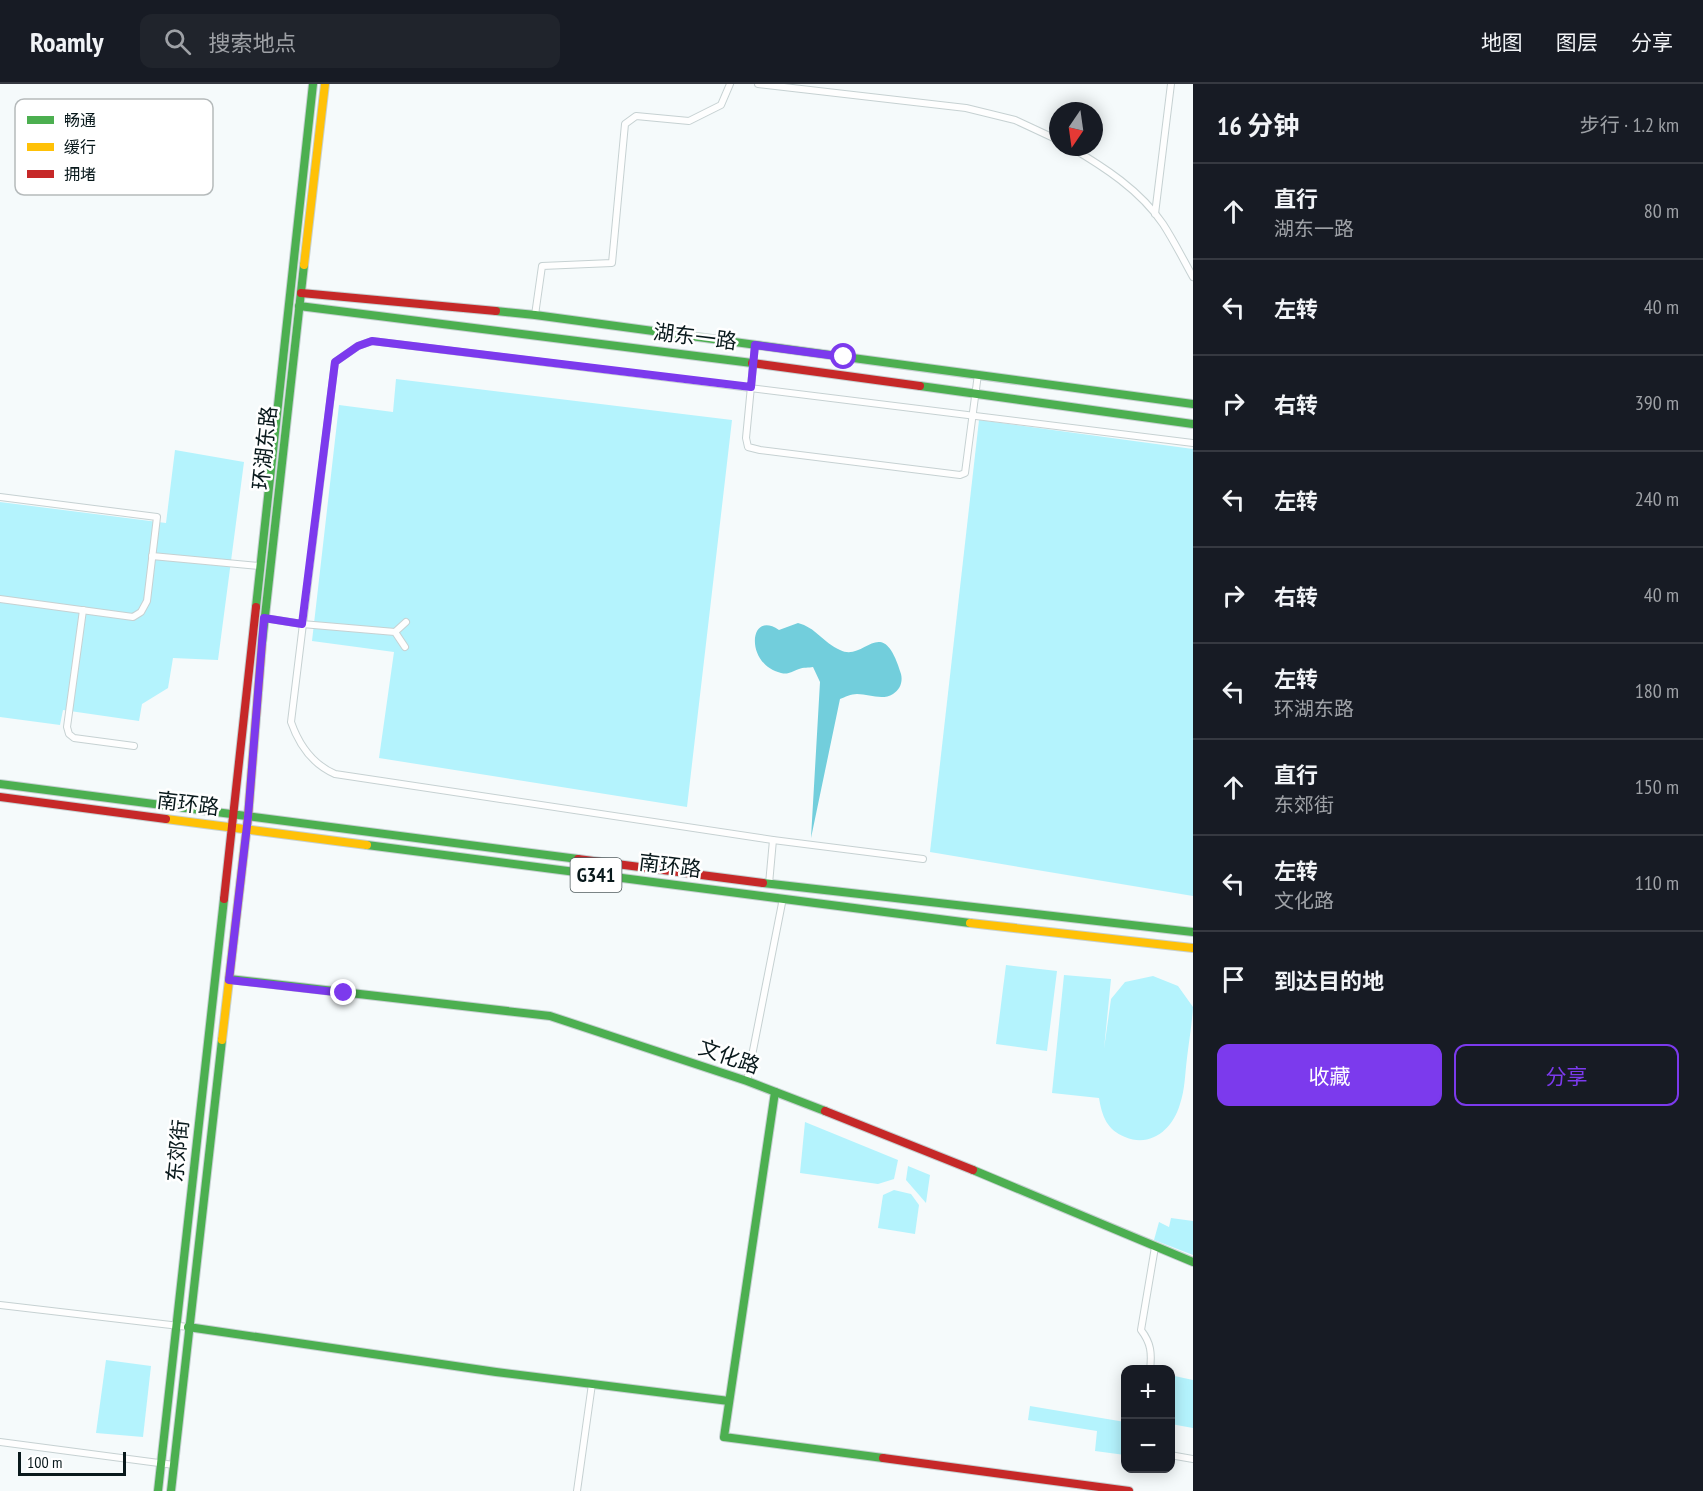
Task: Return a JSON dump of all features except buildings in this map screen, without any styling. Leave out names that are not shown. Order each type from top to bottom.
[{"type":"main road","name":"环湖东路","points":[[234,815],[259,566],[313,84]]},
{"type":"main road","name":"环湖东路","points":[[248,817],[264,618],[325,84]]},
{"type":"main road","name":"湖东一路","points":[[301,292],[535,315],[1193,403]]},
{"type":"main road","name":"湖东一路","points":[[299,306],[753,363],[1193,424]]},
{"type":"main road","name":"南环路","points":[[0,784],[769,884],[1193,932]]},
{"type":"main road","name":"南环路","points":[[0,798],[933,919],[1193,948]]},
{"type":"main road","name":"东郊街","points":[[158,1491],[234,815]]},
{"type":"main road","name":"东郊街","points":[[171,1491],[248,817]]},
{"type":"main road","name":"文化路","points":[[229,980],[550,1016],[747,1081],[926,1150],[1193,1263]]},
{"type":"main road","points":[[775,1092],[724,1437],[1130,1491]]},
{"type":"main road","points":[[188,1327],[729,1401]]},
{"type":"street","points":[[535,315],[542,266],[612,263],[625,124],[636,116],[689,121],[721,105],[730,84]]},
{"type":"street","points":[[758,84],[966,108],[1016,120],[1049,136]]},
{"type":"street","points":[[1155,214],[1171,84]]},
{"type":"street","points":[[1084,156],[1123,182],[1147,204],[1193,277]]},
{"type":"street","points":[[923,859],[773,840],[335,774],[313,760],[303,748],[291,722],[335,362],[358,346],[378,341],[1193,443]]},
{"type":"street","points":[[755,345],[746,438],[748,447],[760,450],[960,475],[965,473],[978,374]]},
{"type":"street","points":[[0,497],[157,518],[147,601],[141,612],[133,617],[0,600]]},
{"type":"street","points":[[152,556],[259,566]]},
{"type":"street","points":[[83,610],[67,727],[69,734],[74,738],[134,747]]},
{"type":"street","points":[[264,618],[302,624],[395,632],[406,622]]},
{"type":"street","points":[[395,632],[405,647]]},
{"type":"street","points":[[769,884],[773,840]]},
{"type":"street","points":[[747,1081],[783,898]]},
{"type":"street","points":[[1151,1365],[1152,1353],[1149,1341],[1141,1330],[1155,1247]]},
{"type":"street","points":[[0,1305],[188,1327]]},
{"type":"street","points":[[577,1491],[592,1384]]},
{"type":"street","points":[[0,1442],[174,1466]]},
{"type":"street","points":[[1175,1456],[1193,1459]]},
{"type":"shaded area","points":[[396,379],[732,420],[687,807],[379,758],[394,652],[312,641],[339,405],[393,412]]},
{"type":"shaded area","points":[[979,420],[1193,449],[1193,896],[930,852]]},
{"type":"shaded area","points":[[175,450],[244,462],[218,660],[173,658],[168,688],[142,704],[139,721],[63,710],[60,725],[0,717],[0,502],[166,523]]},
{"type":"shaded area","points":[[798,623],[840,650],[849,652],[880,642],[887,646],[894,655],[902,677],[899,688],[889,696],[855,694],[840,699],[811,838],[820,682],[813,667],[801,668],[786,674],[769,668],[761,660],[755,641],[761,627],[769,625],[779,630]]},
{"type":"shaded area","points":[[1006,965],[1057,971],[1047,1051],[996,1044]]},
{"type":"shaded area","points":[[1064,975],[1111,979],[1104,1049],[1111,999],[1125,982],[1153,976],[1178,986],[1193,1007],[1182,1099],[1172,1121],[1160,1134],[1144,1140],[1125,1137],[1106,1122],[1099,1098],[1052,1093]]},
{"type":"shaded area","points":[[805,1122],[898,1160],[894,1179],[878,1184],[800,1173]]},
{"type":"shaded area","points":[[908,1166],[930,1175],[926,1203],[906,1180]]},
{"type":"shaded area","points":[[894,1190],[911,1194],[919,1205],[915,1234],[878,1228],[883,1195]]},
{"type":"shaded area","points":[[1171,1218],[1193,1221],[1193,1255],[1154,1240],[1159,1222],[1169,1227]]},
{"type":"shaded area","points":[[106,1360],[151,1366],[143,1437],[96,1433]]},
{"type":"shaded area","points":[[1175,1376],[1193,1380],[1193,1428],[1175,1425]]},
{"type":"shaded area","points":[[1030,1406],[1121,1421],[1121,1454],[1095,1451],[1097,1431],[1028,1420]]},
{"type":"traffic: fast","points":[[256,607],[313,84]]},
{"type":"traffic: fast","points":[[262,643],[304,265]]},
{"type":"traffic: fast","points":[[299,306],[752,363]]},
{"type":"traffic: fast","points":[[496,311],[1193,404]]},
{"type":"traffic: fast","points":[[920,386],[1193,424]]},
{"type":"traffic: fast","points":[[0,784],[578,859]]},
{"type":"traffic: fast","points":[[367,845],[970,923]]},
{"type":"traffic: fast","points":[[763,883],[1193,932]]},
{"type":"traffic: fast","points":[[158,1491],[224,899]]},
{"type":"traffic: fast","points":[[229,979],[550,1016],[747,1081],[825,1111]]},
{"type":"traffic: fast","points":[[171,1491],[222,1040]]},
{"type":"traffic: fast","points":[[775,1092],[724,1437],[883,1458]]},
{"type":"traffic: fast","points":[[973,1170],[1193,1262]]},
{"type":"traffic: fast","points":[[188,1327],[496,1372],[729,1401]]},
{"type":"traffic: slow","points":[[304,265],[325,84]]},
{"type":"traffic: slow","points":[[222,1040],[248,817],[262,643]]},
{"type":"traffic: slow","points":[[166,819],[367,845]]},
{"type":"traffic: slow","points":[[970,923],[1193,948]]},
{"type":"traffic: jam","points":[[301,293],[496,311]]},
{"type":"traffic: jam","points":[[752,363],[920,386]]},
{"type":"traffic: jam","points":[[224,899],[256,607]]},
{"type":"traffic: jam","points":[[0,797],[166,819]]},
{"type":"traffic: jam","points":[[578,859],[763,883]]},
{"type":"traffic: jam","points":[[825,1111],[973,1170]]},
{"type":"traffic: jam","points":[[883,1458],[1129,1491]]},
{"type":"route","points":[[344,993],[229,980],[248,817],[264,618],[302,624],[335,362],[358,346],[372,341],[751,387],[755,345],[844,357]]}]
